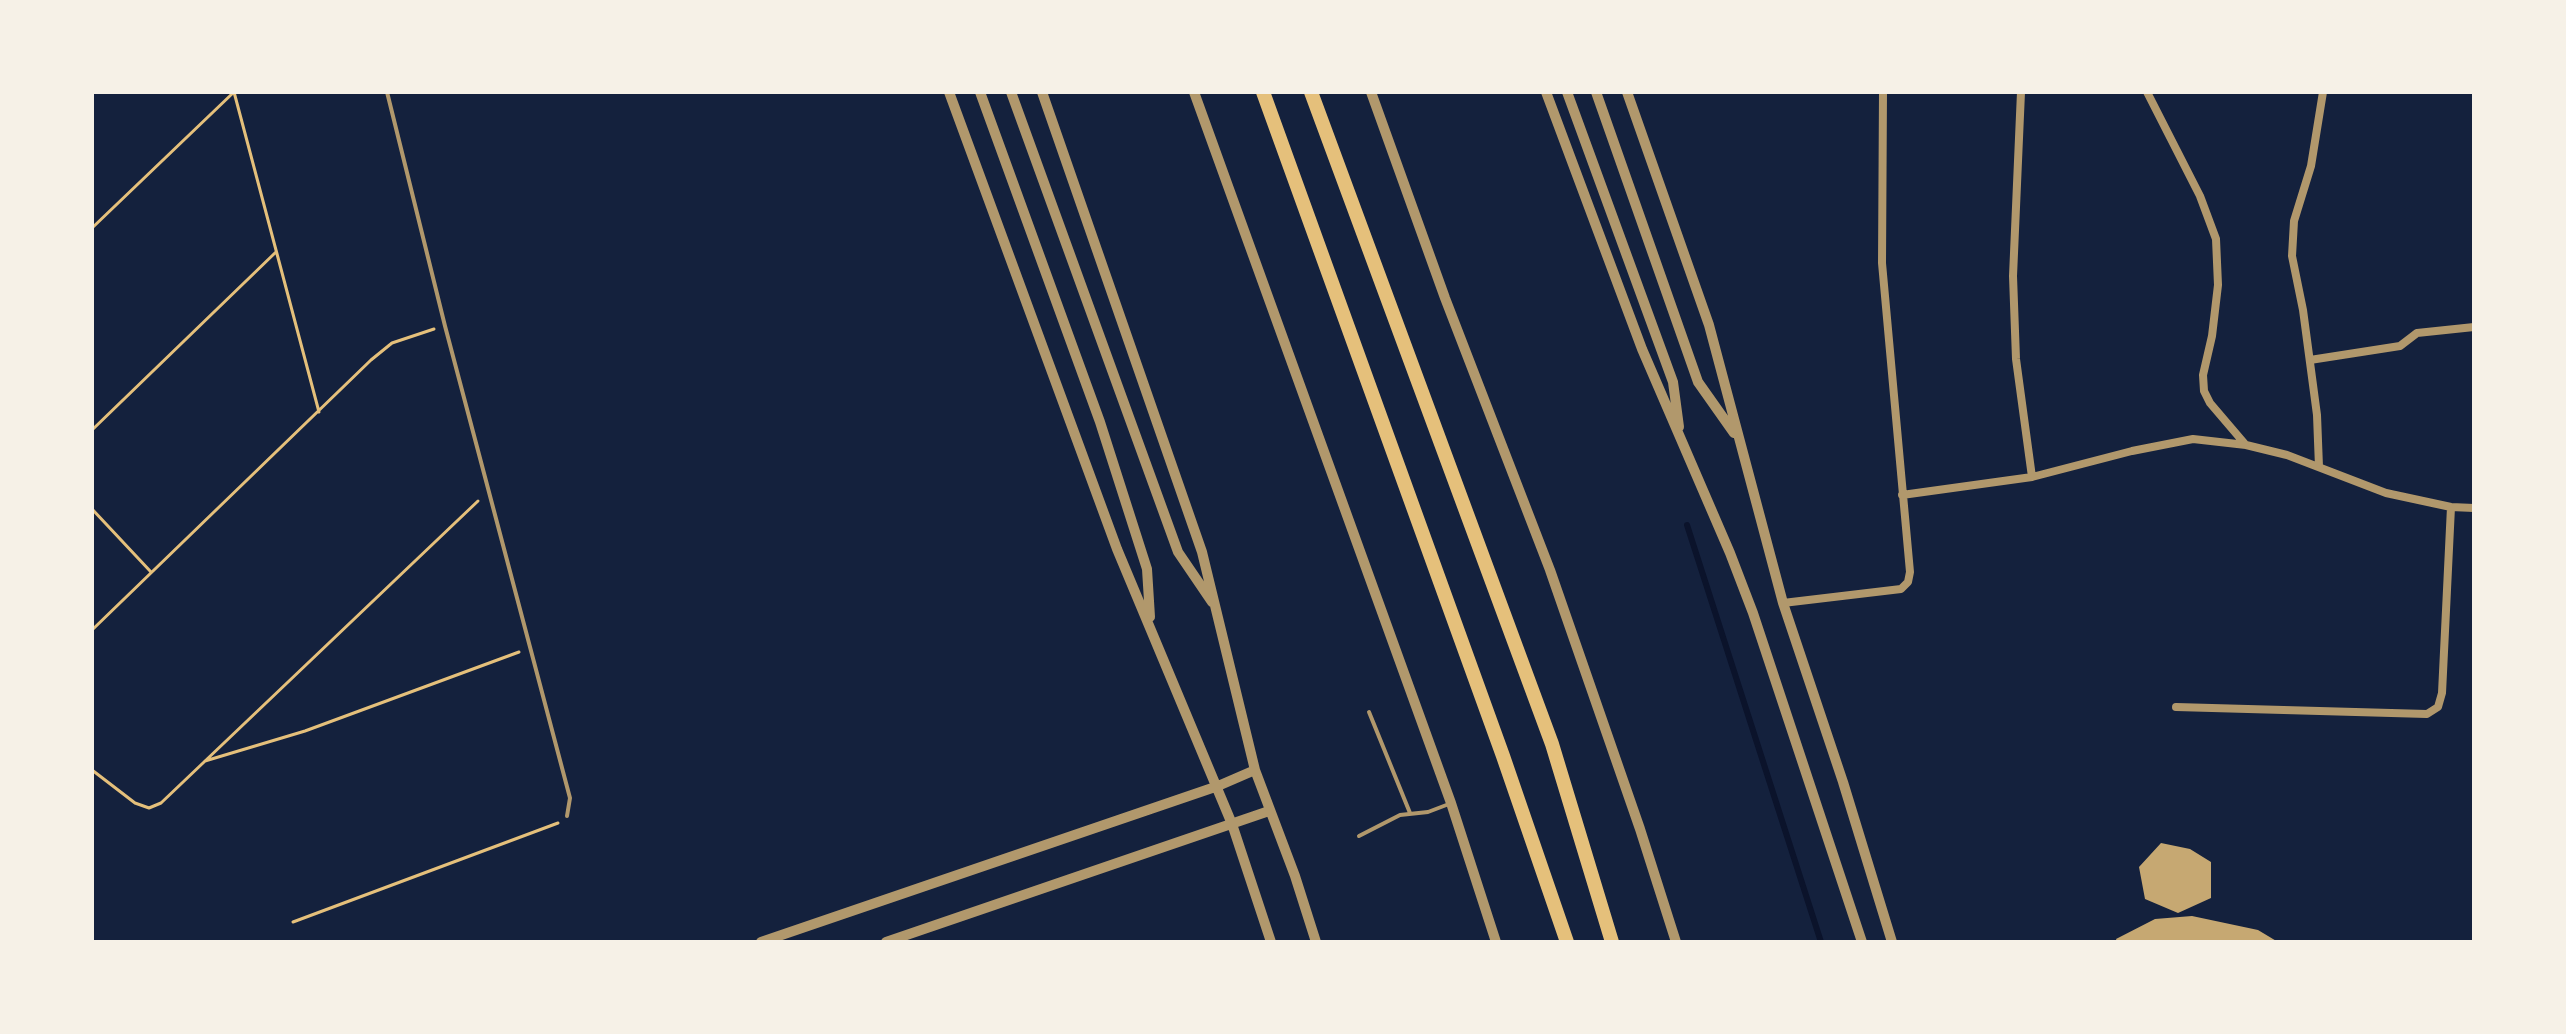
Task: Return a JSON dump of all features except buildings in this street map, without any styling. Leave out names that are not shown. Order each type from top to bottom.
[{"type":"highway","points":[[1263,92],[1567,942]]},
{"type":"highway","points":[[1311,92],[1552,744],[1612,942]]},
{"type":"street","points":[[949,92],[1117,549],[1218,786],[1271,942]]},
{"type":"street","points":[[980,92],[1100,422],[1147,569],[1150,627]]},
{"type":"street","points":[[1011,92],[1178,552],[1215,607]]},
{"type":"street","points":[[1042,92],[1202,552],[1255,770],[1316,942]]},
{"type":"street","points":[[1194,92],[1451,803],[1496,942]]},
{"type":"street","points":[[1371,92],[1445,298],[1550,570],[1676,942]]},
{"type":"street","points":[[1546,92],[1642,349],[1753,613],[1862,942]]},
{"type":"street","points":[[1567,92],[1673,382],[1681,441]]},
{"type":"street","points":[[1596,92],[1698,382],[1740,440]]},
{"type":"street","points":[[1627,92],[1709,325],[1783,603],[1892,942]]},
{"type":"street","points":[[1783,603],[1901,589],[1908,582],[1910,572],[1882,263],[1883,92]]},
{"type":"street","points":[[2021,92],[2013,276],[2016,359],[2032,477]]},
{"type":"street","points":[[2147,92],[2200,196],[2216,239],[2218,285],[2212,336],[2203,375],[2204,391],[2210,403],[2246,445]]},
{"type":"street","points":[[2319,467],[2310,360],[2292,256],[2294,221],[2311,166],[2323,92]]},
{"type":"street","points":[[2310,360],[2400,346],[2417,333],[2474,327]]},
{"type":"street","points":[[1902,495],[2032,477],[2193,439],[2246,445],[2287,455],[2386,493],[2451,507],[2474,508]]},
{"type":"street","points":[[2176,707],[2427,714],[2438,707],[2442,693],[2451,507]]},
{"type":"street","points":[[761,942],[1218,786],[1255,770]]},
{"type":"street","points":[[886,942],[1269,811]]},
{"type":"lane","points":[[387,92],[445,326],[570,798],[567,816]]},
{"type":"lane","points":[[1369,712],[1410,813]]},
{"type":"lane","points":[[1359,836],[1400,815],[1428,812],[1451,803]]},
{"type":"path","points":[[92,228],[234,92],[319,412]]},
{"type":"path","points":[[92,430],[277,251]]},
{"type":"path","points":[[92,630],[371,360],[392,343],[445,326]]},
{"type":"path","points":[[92,770],[135,803],[149,808],[161,803],[488,491]]},
{"type":"path","points":[[92,509],[151,572]]},
{"type":"path","points":[[203,762],[305,731],[530,648]]},
{"type":"path","points":[[293,922],[555,826],[567,816]]},
{"type":"waterway","points":[[1687,525],[1821,942]]}]
